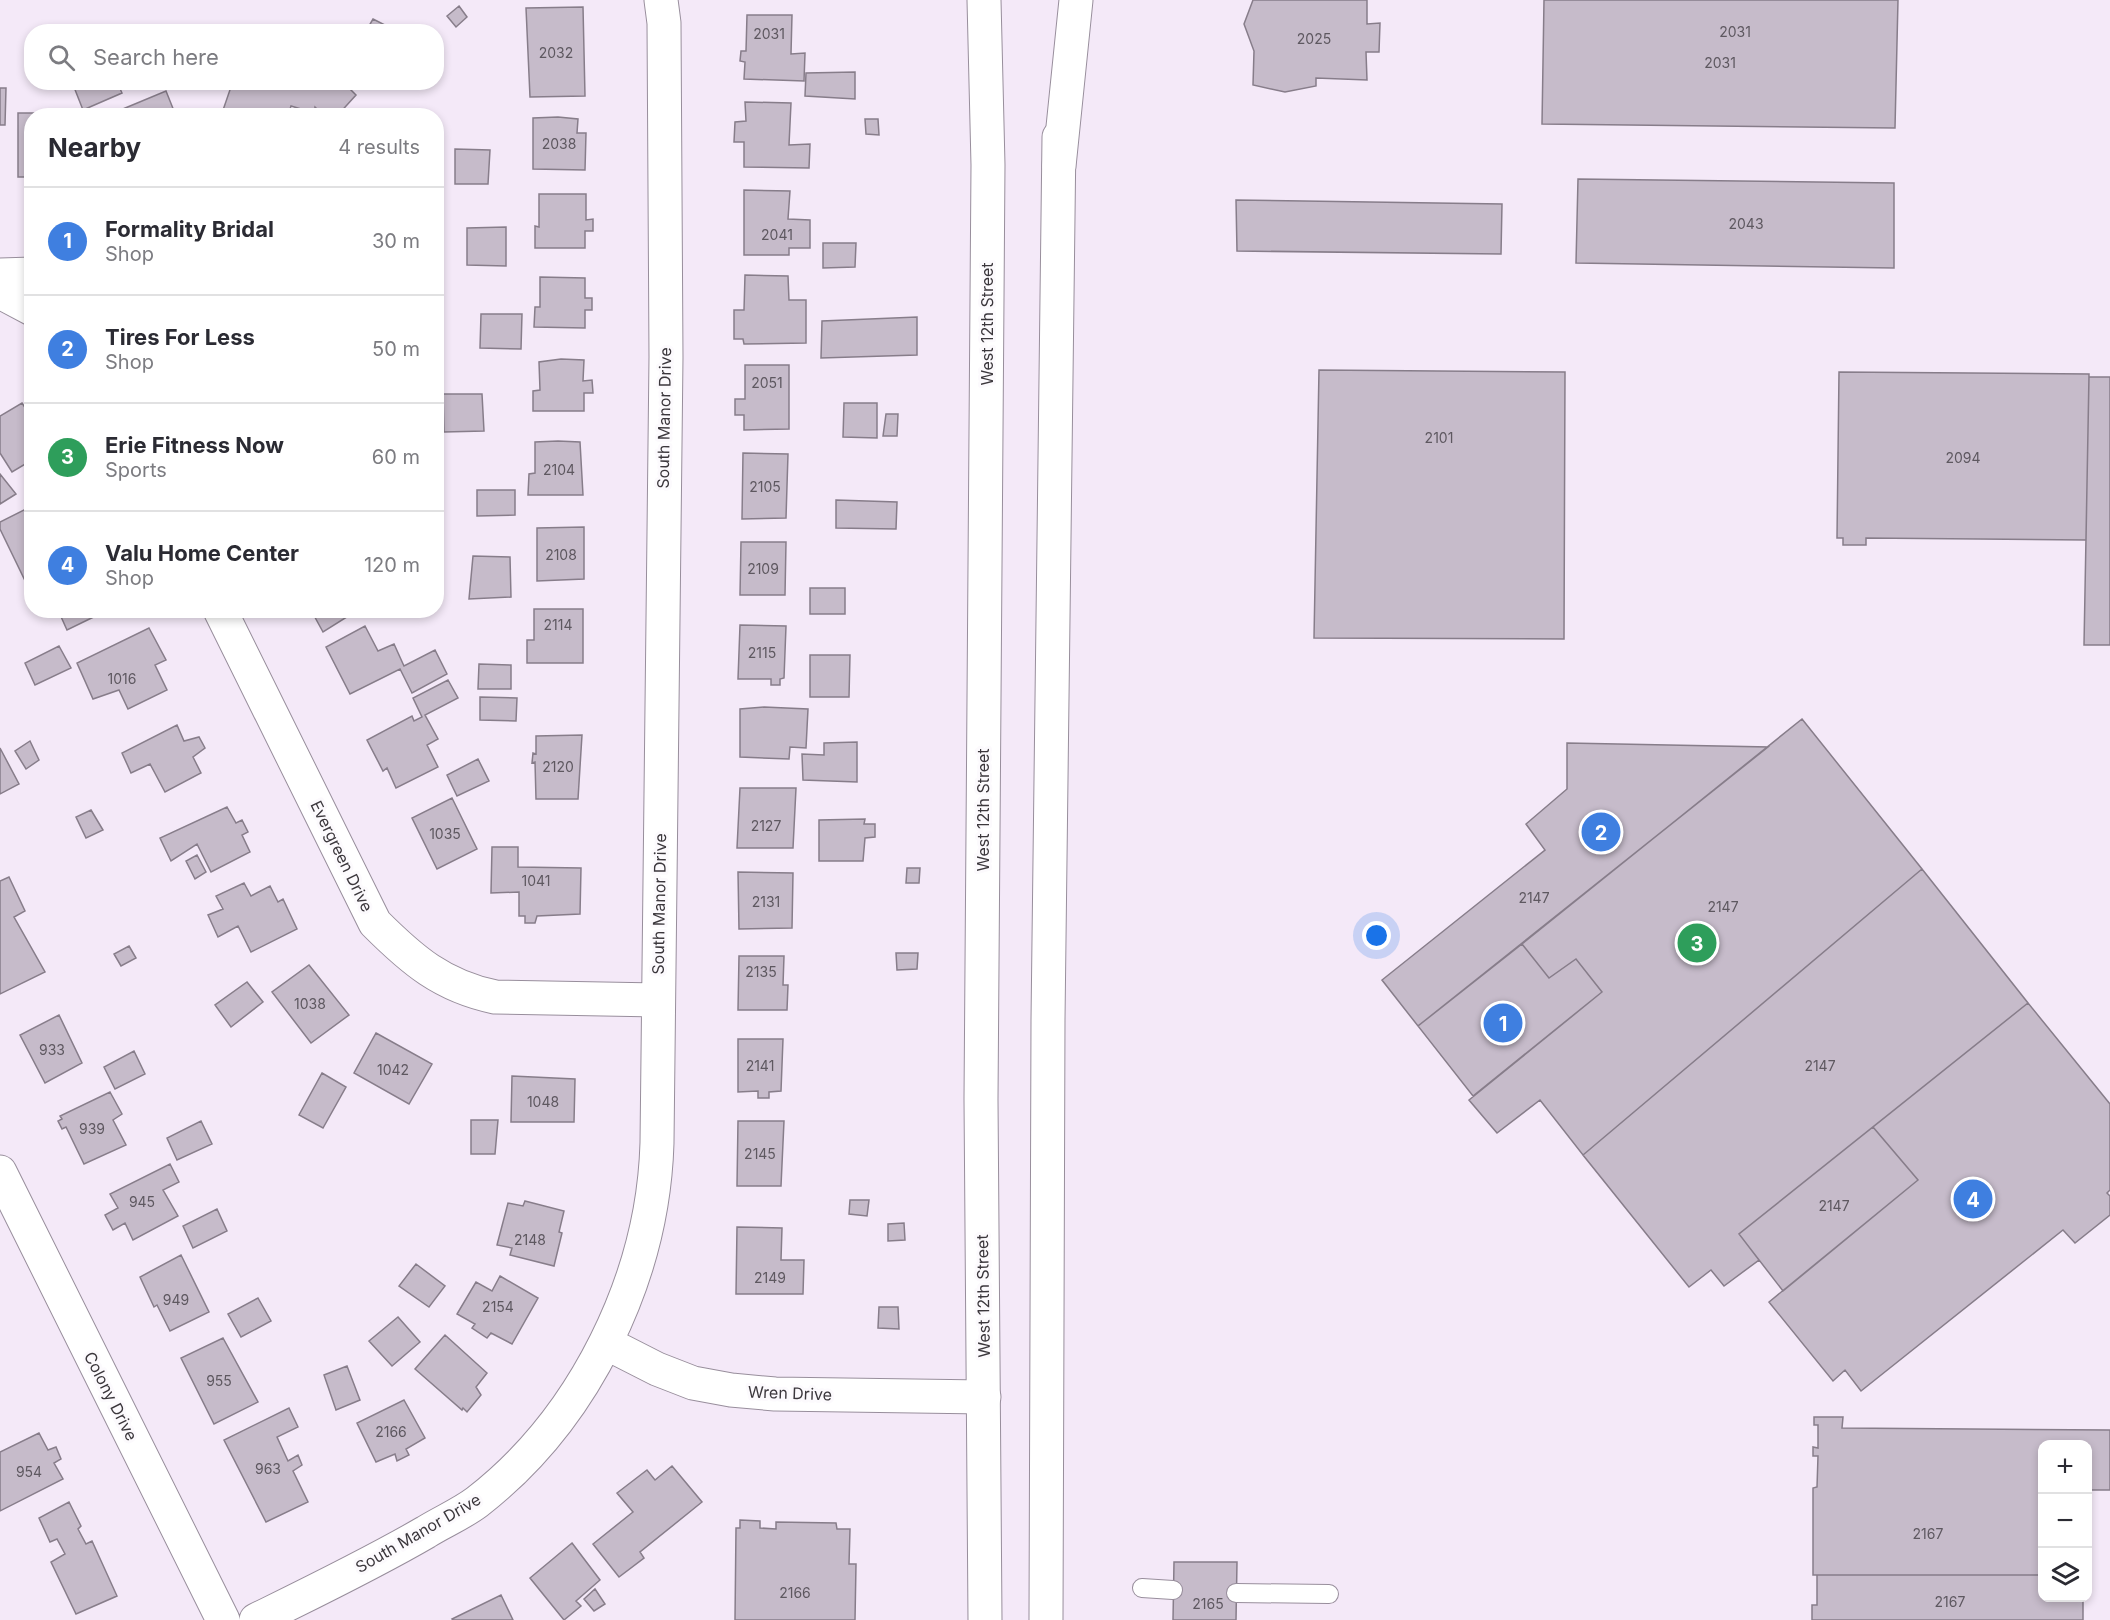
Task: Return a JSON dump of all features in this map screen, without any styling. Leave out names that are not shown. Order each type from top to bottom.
[{"type":"main road","name":"South Manor Drive","points":[[256,1620],[392,1552],[475,1503],[509,1475],[544,1437],[580,1387],[606,1343],[638,1260],[656,1177],[666,357],[664,23],[660,0]]},
{"type":"main road","name":"West 12th Street","points":[[984,0],[988,165],[981,1099],[985,1620]]},
{"type":"main road","points":[[1046,1620],[1048,1020],[1063,0]]},
{"type":"main road","points":[[1059,166],[1076,0]]},
{"type":"main road","points":[[0,275],[24,274]]},
{"type":"main road","points":[[0,292],[24,305]]},
{"type":"main road","name":"Evergreen Drive","points":[[224,618],[375,923],[407,956],[446,981],[469,992],[495,997],[658,999]]},
{"type":"main road","name":"Colony Drive","points":[[0,1172],[224,1620]]},
{"type":"main road","name":"Wren Drive","points":[[606,1343],[657,1369],[693,1383],[731,1390],[775,1394],[984,1397]]},
{"type":"lane","points":[[1142,1588],[1173,1590]]},
{"type":"lane","points":[[1236,1593],[1329,1593]]},
{"type":"building","points":[[1253,0],[1367,0],[1367,24],[1380,23],[1379,52],[1366,52],[1367,80],[1316,78],[1316,86],[1285,92],[1253,85],[1254,51],[1244,24]]},
{"type":"building","points":[[1544,0],[1898,0],[1895,128],[1542,124]]},
{"type":"building","points":[[459,6],[467,17],[456,27],[447,16]]},
{"type":"building","points":[[583,7],[585,96],[530,97],[526,8]]},
{"type":"building","points":[[747,15],[792,15],[791,54],[805,53],[804,81],[744,79],[745,62],[740,61],[741,51],[746,51]]},
{"type":"building","points":[[373,19],[383,24],[370,24]]},
{"type":"building","points":[[855,72],[855,99],[805,96],[806,73]]},
{"type":"building","points":[[0,88],[6,88],[5,125],[0,125]]},
{"type":"building","points":[[75,90],[121,90],[122,93],[88,108],[82,108]]},
{"type":"building","points":[[230,90],[351,90],[356,95],[344,108],[291,106],[290,108],[224,108]]},
{"type":"building","points":[[166,91],[173,108],[125,108]]},
{"type":"building","points":[[745,102],[791,103],[789,145],[810,144],[809,168],[744,167],[744,142],[734,142],[735,122],[746,121]]},
{"type":"building","points":[[18,113],[24,113],[24,177],[18,177]]},
{"type":"building","points":[[533,118],[578,119],[577,133],[586,133],[585,170],[533,169]]},
{"type":"building","points":[[865,119],[878,119],[879,135],[866,134]]},
{"type":"building","points":[[455,149],[490,150],[488,184],[455,184]]},
{"type":"building","points":[[1578,179],[1894,183],[1894,268],[1576,263]]},
{"type":"building","points":[[744,190],[790,191],[788,219],[810,220],[810,248],[789,248],[789,255],[744,255]]},
{"type":"building","points":[[539,194],[586,194],[586,220],[593,219],[593,231],[585,231],[585,248],[535,248],[535,226],[539,227]]},
{"type":"building","points":[[1236,200],[1502,204],[1501,254],[1237,251]]},
{"type":"building","points":[[506,227],[506,266],[467,265],[467,228]]},
{"type":"building","points":[[823,243],[856,243],[855,267],[823,268]]},
{"type":"building","points":[[745,275],[788,276],[789,300],[806,300],[806,343],[744,344],[743,339],[734,339],[734,310],[744,310]]},
{"type":"building","points":[[540,277],[585,278],[585,298],[592,298],[592,310],[585,310],[585,328],[534,327],[535,307],[540,307]]},
{"type":"building","points":[[481,314],[522,314],[521,349],[480,348]]},
{"type":"building","points":[[917,317],[917,355],[821,358],[822,321]]},
{"type":"building","points":[[561,359],[584,360],[583,381],[592,380],[593,393],[584,393],[584,411],[533,411],[533,391],[540,390],[539,362]]},
{"type":"building","points":[[745,365],[789,365],[789,429],[744,430],[744,415],[735,415],[735,399],[745,399]]},
{"type":"building","points":[[1319,370],[1565,372],[1564,639],[1314,638]]},
{"type":"building","points":[[1839,372],[2089,374],[2086,540],[1866,538],[1866,545],[1843,545],[1843,538],[1837,538]]},
{"type":"building","points":[[2089,377],[2110,377],[2110,645],[2084,645]]},
{"type":"building","points":[[444,394],[482,394],[484,431],[444,432]]},
{"type":"building","points":[[22,403],[24,406],[24,465],[12,472],[0,453],[0,416]]},
{"type":"building","points":[[844,403],[877,403],[877,438],[843,437]]},
{"type":"building","points":[[886,414],[898,414],[897,436],[883,436]]},
{"type":"building","points":[[535,442],[580,442],[583,495],[528,495],[529,474],[535,473]]},
{"type":"building","points":[[743,453],[788,454],[786,518],[742,519]]},
{"type":"building","points":[[0,474],[16,494],[0,504]]},
{"type":"building","points":[[477,490],[515,490],[515,515],[477,516]]},
{"type":"building","points":[[836,500],[897,502],[896,529],[836,528]]},
{"type":"building","points":[[24,510],[24,579],[0,529],[0,522]]},
{"type":"building","points":[[584,527],[584,579],[537,581],[537,528]]},
{"type":"building","points":[[741,542],[786,542],[785,595],[740,595]]},
{"type":"building","points":[[473,556],[510,557],[511,597],[469,599]]},
{"type":"building","points":[[810,588],[845,588],[845,614],[810,614]]},
{"type":"building","points":[[534,609],[583,609],[583,663],[527,663],[527,640],[534,640]]},
{"type":"building","points":[[62,618],[92,618],[67,630]]},
{"type":"building","points":[[315,618],[345,618],[323,632]]},
{"type":"building","points":[[740,625],[786,626],[784,678],[780,679],[780,685],[771,685],[771,679],[738,679]]},
{"type":"building","points":[[365,626],[378,651],[394,644],[404,666],[435,650],[447,674],[412,693],[400,669],[350,694],[326,647]]},
{"type":"building","points":[[149,628],[166,660],[155,665],[167,690],[128,709],[119,690],[93,699],[77,663]]},
{"type":"building","points":[[59,646],[71,668],[35,685],[25,663]]},
{"type":"building","points":[[810,655],[850,655],[849,697],[810,697]]},
{"type":"building","points":[[479,664],[511,665],[511,689],[478,689]]},
{"type":"building","points":[[448,680],[458,698],[425,715],[438,739],[427,745],[438,767],[396,788],[387,768],[383,771],[367,740],[412,716],[414,721],[422,717],[413,698]]},
{"type":"building","points":[[480,697],[517,698],[516,721],[480,720]]},
{"type":"building","points":[[764,707],[808,709],[806,748],[790,747],[789,759],[740,757],[740,709]]},
{"type":"building","points":[[1802,719],[1922,869],[1583,1155],[1540,1100],[1497,1133],[1469,1100],[1602,992],[1576,959],[1549,978],[1522,944]]},
{"type":"building","points":[[177,725],[184,741],[199,737],[205,748],[193,757],[201,773],[165,792],[150,764],[131,773],[122,753]]},
{"type":"building","points":[[582,735],[578,799],[536,799],[535,762],[532,763],[533,753],[536,754],[536,736]]},
{"type":"building","points":[[30,741],[39,760],[26,769],[15,751]]},
{"type":"building","points":[[857,742],[857,782],[803,780],[802,754],[824,755],[824,743]]},
{"type":"building","points":[[1567,743],[1768,747],[1418,1026],[1382,980],[1545,850],[1526,824],[1567,789]]},
{"type":"building","points":[[0,748],[19,784],[0,794]]},
{"type":"building","points":[[478,759],[489,781],[457,796],[447,775]]},
{"type":"building","points":[[740,788],[796,788],[793,848],[737,848]]},
{"type":"building","points":[[452,798],[477,849],[437,869],[412,818]]},
{"type":"building","points":[[227,807],[236,823],[242,820],[248,832],[242,835],[250,852],[211,872],[197,844],[171,861],[160,838]]},
{"type":"building","points":[[91,810],[103,830],[86,838],[76,817]]},
{"type":"building","points":[[865,819],[864,824],[875,824],[875,837],[865,838],[863,861],[819,861],[819,820]]},
{"type":"building","points":[[492,847],[518,847],[518,867],[581,868],[580,914],[537,916],[535,923],[525,923],[525,916],[519,916],[519,892],[491,893]]},
{"type":"building","points":[[197,855],[206,872],[195,879],[186,861]]},
{"type":"building","points":[[907,868],[920,868],[919,883],[906,883]]},
{"type":"building","points":[[1922,869],[2028,1003],[1739,1234],[1759,1260],[1724,1286],[1711,1270],[1689,1287],[1583,1155]]},
{"type":"building","points":[[738,872],[793,873],[792,928],[739,929]]},
{"type":"building","points":[[9,877],[25,911],[14,917],[45,972],[0,994],[0,881]]},
{"type":"building","points":[[244,883],[251,896],[270,886],[278,902],[283,899],[297,929],[251,952],[238,926],[218,937],[208,915],[223,909],[216,896]]},
{"type":"building","points":[[1522,944],[1549,978],[1576,959],[1602,992],[1473,1096],[1418,1026]]},
{"type":"building","points":[[129,946],[136,958],[121,966],[114,954]]},
{"type":"building","points":[[896,953],[918,953],[917,969],[897,970]]},
{"type":"building","points":[[739,956],[784,956],[783,985],[788,985],[787,1010],[738,1010]]},
{"type":"building","points":[[309,965],[349,1015],[311,1043],[272,992]]},
{"type":"building","points":[[247,982],[263,1002],[231,1027],[215,1005]]},
{"type":"building","points":[[2028,1003],[2110,1104],[2110,1190],[2107,1193],[2110,1196],[2110,1215],[2075,1243],[2063,1230],[1861,1391],[1845,1370],[1833,1381],[1769,1302],[1918,1180],[1873,1127]]},
{"type":"building","points":[[59,1015],[82,1063],[45,1083],[20,1035]]},
{"type":"building","points":[[376,1033],[432,1064],[409,1104],[354,1073]]},
{"type":"building","points":[[738,1039],[783,1039],[781,1091],[769,1092],[769,1098],[758,1098],[758,1091],[738,1092]]},
{"type":"building","points":[[134,1051],[145,1074],[115,1089],[104,1067]]},
{"type":"building","points":[[322,1073],[346,1087],[323,1128],[299,1115]]},
{"type":"building","points":[[512,1076],[575,1079],[574,1122],[511,1122]]},
{"type":"building","points":[[110,1092],[122,1114],[113,1120],[126,1145],[84,1164],[66,1127],[62,1129],[58,1121],[62,1119],[60,1116]]},
{"type":"building","points":[[471,1120],[498,1120],[495,1154],[471,1154]]},
{"type":"building","points":[[201,1121],[212,1144],[177,1160],[167,1138]]},
{"type":"building","points":[[738,1121],[784,1121],[781,1186],[737,1186]]},
{"type":"building","points":[[1873,1127],[1918,1180],[1783,1291],[1739,1234]]},
{"type":"building","points":[[170,1164],[179,1182],[163,1190],[178,1216],[133,1240],[125,1223],[113,1230],[105,1215],[118,1208],[110,1194]]},
{"type":"building","points":[[850,1200],[869,1200],[867,1216],[849,1214]]},
{"type":"building","points":[[525,1201],[564,1211],[559,1232],[562,1233],[554,1266],[510,1255],[512,1248],[497,1245],[508,1203],[523,1206]]},
{"type":"building","points":[[217,1209],[227,1231],[193,1248],[183,1226]]},
{"type":"building","points":[[904,1223],[905,1240],[888,1241],[888,1224]]},
{"type":"building","points":[[737,1227],[782,1228],[781,1260],[804,1260],[803,1294],[736,1294]]},
{"type":"building","points":[[181,1255],[209,1312],[170,1331],[157,1305],[154,1307],[140,1277]]},
{"type":"building","points":[[416,1264],[445,1286],[429,1307],[399,1286]]},
{"type":"building","points":[[500,1276],[538,1298],[512,1344],[491,1333],[487,1338],[472,1328],[475,1324],[457,1314],[476,1282],[492,1291]]},
{"type":"building","points":[[258,1298],[271,1321],[241,1337],[228,1314]]},
{"type":"building","points":[[879,1307],[898,1307],[899,1329],[878,1328]]},
{"type":"building","points":[[398,1317],[420,1342],[392,1366],[369,1341]]},
{"type":"building","points":[[445,1335],[487,1373],[476,1387],[481,1395],[467,1412],[415,1369]]},
{"type":"building","points":[[223,1338],[258,1402],[214,1424],[181,1358]]},
{"type":"building","points":[[347,1366],[360,1400],[336,1410],[324,1375]]},
{"type":"building","points":[[404,1400],[425,1438],[406,1449],[409,1455],[397,1461],[395,1454],[376,1462],[357,1423]]},
{"type":"building","points":[[289,1408],[298,1427],[277,1437],[288,1461],[298,1455],[302,1465],[293,1471],[308,1502],[266,1522],[224,1440]]},
{"type":"building","points":[[1814,1417],[1843,1417],[1842,1428],[2110,1430],[2110,1490],[2092,1490],[2092,1440],[2038,1440],[2038,1575],[1813,1575],[1813,1488],[1817,1487],[1818,1456],[1813,1456],[1813,1447],[1818,1448],[1818,1425],[1814,1425]]},
{"type":"building","points":[[39,1433],[48,1450],[56,1447],[61,1459],[54,1463],[63,1479],[0,1511],[0,1452]]},
{"type":"building","points":[[672,1466],[702,1502],[640,1552],[644,1558],[619,1577],[593,1544],[633,1512],[617,1493],[647,1470],[655,1480]]},
{"type":"building","points":[[69,1502],[81,1526],[78,1529],[86,1544],[92,1541],[117,1596],[76,1614],[51,1562],[65,1554],[57,1539],[50,1542],[39,1518]]},
{"type":"building","points":[[740,1520],[760,1521],[760,1528],[776,1529],[776,1522],[836,1523],[837,1529],[850,1529],[849,1564],[856,1564],[855,1620],[735,1620],[736,1528],[740,1528]]},
{"type":"building","points":[[572,1543],[600,1580],[576,1601],[581,1606],[564,1620],[530,1578]]},
{"type":"building","points":[[1174,1562],[1237,1562],[1236,1620],[1173,1620]]},
{"type":"building","points":[[1817,1575],[2038,1575],[2038,1602],[2083,1602],[2083,1620],[1812,1620],[1812,1605],[1817,1605]]},
{"type":"building","points":[[595,1589],[605,1604],[594,1611],[584,1599]]},
{"type":"building","points":[[501,1595],[513,1620],[452,1619]]},
{"type":"place","name":"Tires For Less","points":[[1601,832]]},
{"type":"place","name":"Erie Fitness Now","points":[[1697,943]]},
{"type":"place","name":"Formality Bridal","points":[[1503,1023]]},
{"type":"place","name":"Valu Home Center","points":[[1973,1199]]}]
